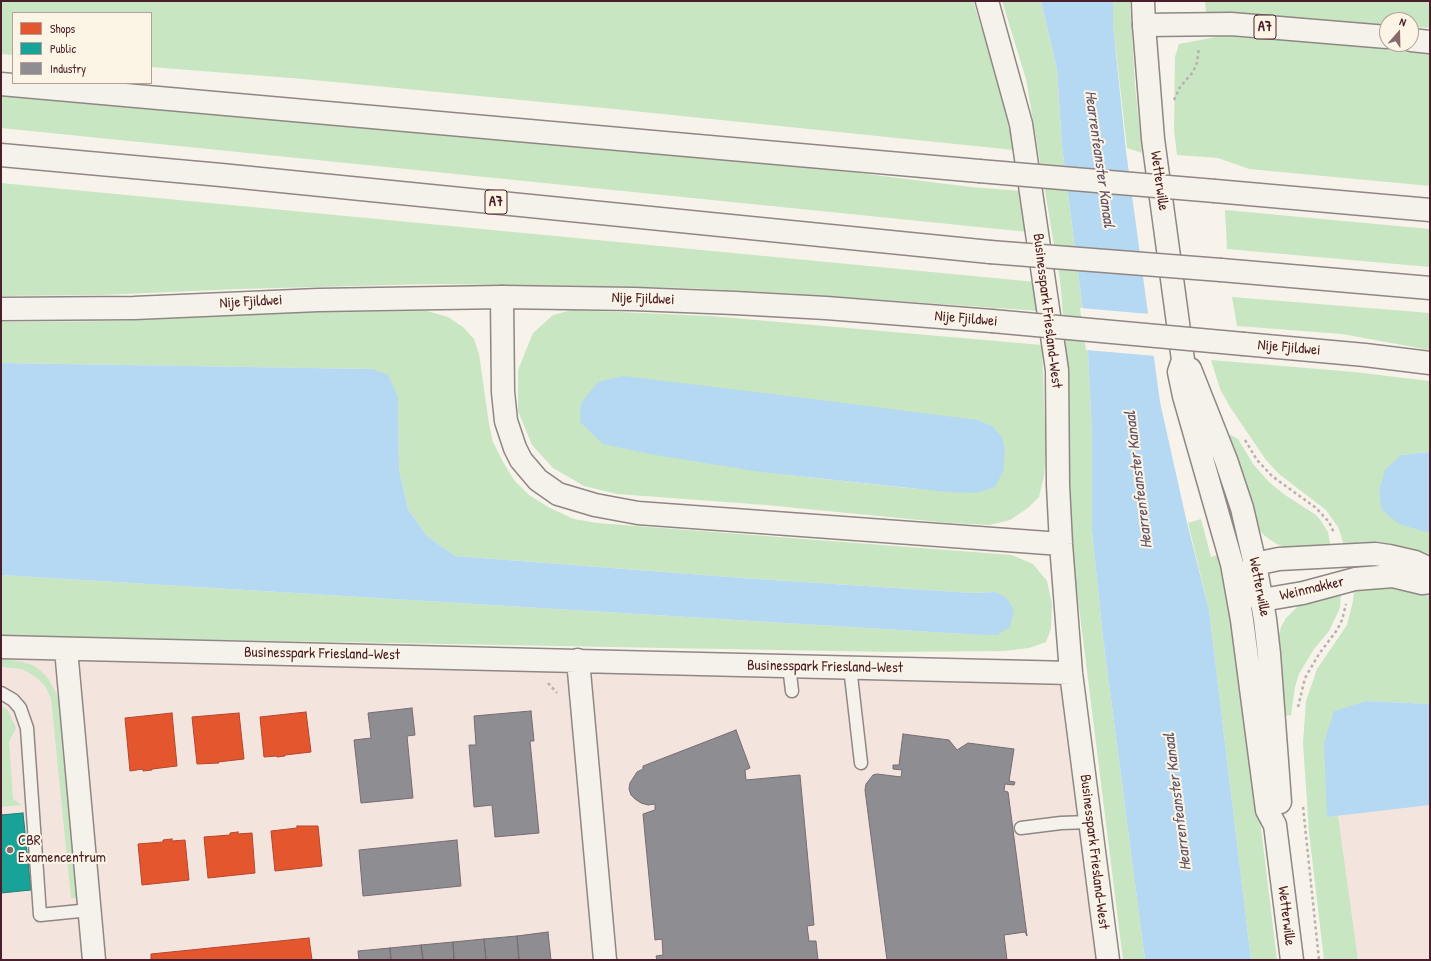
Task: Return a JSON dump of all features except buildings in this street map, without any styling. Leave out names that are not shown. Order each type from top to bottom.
[{"type":"main road","name":"Businesspark Friesland-West","points":[[987,1],[1021,124],[1057,370],[1058,485],[1071,673],[1108,960]]},
{"type":"main road","name":"Wetterwille","points":[[1143,1],[1153,139],[1183,360],[1179,372],[1184,396],[1232,564],[1237,589],[1267,810],[1275,825],[1292,960]]},
{"type":"main road","name":"A7","points":[[1144,25],[1230,24],[1379,36]]},
{"type":"main road","points":[[1419,41],[1430,42]]},
{"type":"main road","points":[[1,84],[1430,210]]},
{"type":"main road","name":"A7","points":[[1,155],[221,175],[990,252],[1430,288]]},
{"type":"main road","points":[[502,297],[503,392],[506,421],[515,448],[522,460],[538,480],[558,494],[595,505],[680,517],[1061,544]]},
{"type":"main road","name":"Nije Fjildwei","points":[[1,309],[134,308],[318,300],[502,297],[634,299],[826,308],[992,321],[1365,355],[1430,363]]},
{"type":"main road","name":"Wetterwille","points":[[1183,360],[1192,371],[1226,460],[1242,508],[1255,564],[1262,600],[1269,654],[1281,811],[1275,825]]},
{"type":"main road","name":"Weinmakker","points":[[1255,564],[1286,559],[1375,554],[1415,562],[1429,568],[1430,570]]},
{"type":"main road","points":[[1237,589],[1255,564]]},
{"type":"main road","name":"Weinmakker","points":[[1237,589],[1262,600],[1302,593],[1355,579],[1393,576],[1422,583],[1430,582]]},
{"type":"main road","name":"Businesspark Friesland-West","points":[[1,647],[1071,673]]},
{"type":"main road","points":[[66,649],[94,960]]},
{"type":"main road","points":[[578,660],[605,960]]},
{"type":"lane","points":[[790,666],[792,691]]},
{"type":"lane","points":[[850,667],[861,763]]},
{"type":"lane","points":[[1,693],[13,700],[20,708],[27,728],[40,915],[90,910]]},
{"type":"lane","points":[[1022,828],[1061,823],[1090,822]]},
{"type":"path","points":[[1298,708],[1298,702],[1305,678],[1319,654],[1337,630],[1342,620],[1347,602]]},
{"type":"path","points":[[542,680],[548,683],[561,700]]},
{"type":"path","points":[[1303,805],[1319,960]]},
{"type":"shaded area","points":[[1,647],[1071,673],[1097,960],[1,960]]},
{"type":"shaded area","points":[[1430,797],[1430,960],[1338,960],[1321,803]]},
{"type":"green space","points":[[1,1],[973,1],[998,79],[1014,150],[303,79],[152,67],[152,12],[12,12],[12,55],[1,54]]},
{"type":"green space","points":[[1002,1],[1041,1],[1057,69],[1062,146],[1088,351],[1092,437],[1092,531],[1103,637],[1145,960],[1123,960],[1071,543],[1066,349],[1060,280],[1026,79]]},
{"type":"green space","points":[[1113,1],[1130,1],[1135,85],[1142,153],[1127,148],[1113,25]]},
{"type":"green space","points":[[1205,1],[1430,1],[1430,28],[1419,27],[1419,12],[1379,12],[1379,24],[1206,13]]},
{"type":"green space","points":[[1221,36],[1379,48],[1379,52],[1430,53],[1430,186],[1249,169],[1218,158],[1177,155],[1174,130],[1175,57],[1179,44]]},
{"type":"green space","points":[[1,90],[640,146],[971,187],[1021,191],[1028,232],[1,128]]},
{"type":"green space","points":[[1,183],[1036,282],[1039,311],[786,293],[685,288],[594,286],[433,284],[239,289],[103,295],[1,296]]},
{"type":"green space","points":[[1225,210],[1430,229],[1430,267],[1227,249]]},
{"type":"green space","points":[[1232,297],[1430,313],[1430,350],[1342,334],[1237,326]]},
{"type":"green space","points":[[572,310],[710,316],[1042,345],[1046,453],[1044,476],[1039,497],[1028,508],[1010,520],[990,525],[950,523],[766,505],[617,494],[584,486],[553,468],[532,445],[518,411],[518,370],[533,333],[553,315]],"holes":[[[761,472],[975,493],[908,488]]]},
{"type":"green space","points":[[427,311],[448,317],[463,327],[474,339],[479,354],[493,442],[514,480],[529,495],[550,508],[574,519],[597,523],[1012,555],[1033,564],[1047,581],[1052,604],[1051,629],[1046,642],[1029,648],[1004,651],[889,652],[1,636],[1,575],[965,634],[995,592],[973,593],[742,578],[455,556],[427,536],[408,509],[399,469],[398,397],[372,369],[1,363],[1,322],[121,321],[239,314]]},
{"type":"green space","points":[[1211,360],[1354,372],[1430,381],[1430,452],[1401,455],[1425,531],[1430,533],[1430,559],[1344,547],[1338,527],[1326,510],[1279,474],[1266,460],[1230,407],[1220,389]]},
{"type":"green space","points":[[1231,435],[1238,439],[1253,464],[1269,482],[1285,495],[1316,515],[1328,532],[1331,549],[1296,550],[1284,547],[1275,543],[1258,529],[1224,438]]},
{"type":"green space","points":[[1201,519],[1211,557],[1223,553],[1240,654],[1277,960],[1251,960],[1209,610],[1188,523]]},
{"type":"green space","points":[[1395,585],[1420,590],[1430,594],[1430,704],[1367,701],[1327,817],[1338,816],[1358,960],[1324,960],[1309,832],[1303,743],[1306,701],[1317,669],[1347,625],[1353,601],[1354,589]]},
{"type":"green space","points":[[1341,593],[1340,608],[1329,631],[1314,649],[1299,674],[1295,687],[1291,715],[1280,717],[1276,648],[1281,627],[1286,618],[1298,606],[1311,599]]},
{"type":"green space","points":[[1,659],[19,661],[32,665],[40,670],[48,678],[58,698],[77,898],[71,898],[51,698],[45,686],[36,677],[22,669],[1,667]]},
{"type":"green space","points":[[1,706],[7,709],[16,728],[9,742],[13,799],[22,805],[1,807]]},
{"type":"water","name":"Hearrenfeanster Kanaal","points":[[1041,1],[1113,1],[1113,25],[1126,151],[1160,402],[1187,523],[1209,610],[1251,960],[1145,960],[1103,637],[1092,531],[1092,437],[1088,351],[1062,146],[1057,69]]},
{"type":"water","points":[[1,363],[372,369],[388,375],[398,397],[399,469],[408,509],[427,536],[455,556],[742,578],[973,593],[995,592],[1006,597],[1014,610],[1010,627],[997,635],[965,634],[1,575]]},
{"type":"water","points":[[623,376],[977,420],[992,426],[1002,437],[1005,452],[1003,471],[995,487],[975,493],[947,492],[761,472],[650,454],[603,444],[580,422],[581,403],[598,382]]},
{"type":"water","points":[[1430,452],[1430,533],[1399,524],[1382,510],[1379,491],[1385,470],[1401,455]]},
{"type":"water","points":[[1367,701],[1430,704],[1430,805],[1327,817],[1324,743],[1334,711]]},
{"type":"pier","points":[[1080,308],[1150,314],[1156,356],[1086,350]]},
{"type":"place","name":"CBR Examencentrum","points":[[10,850]]}]
